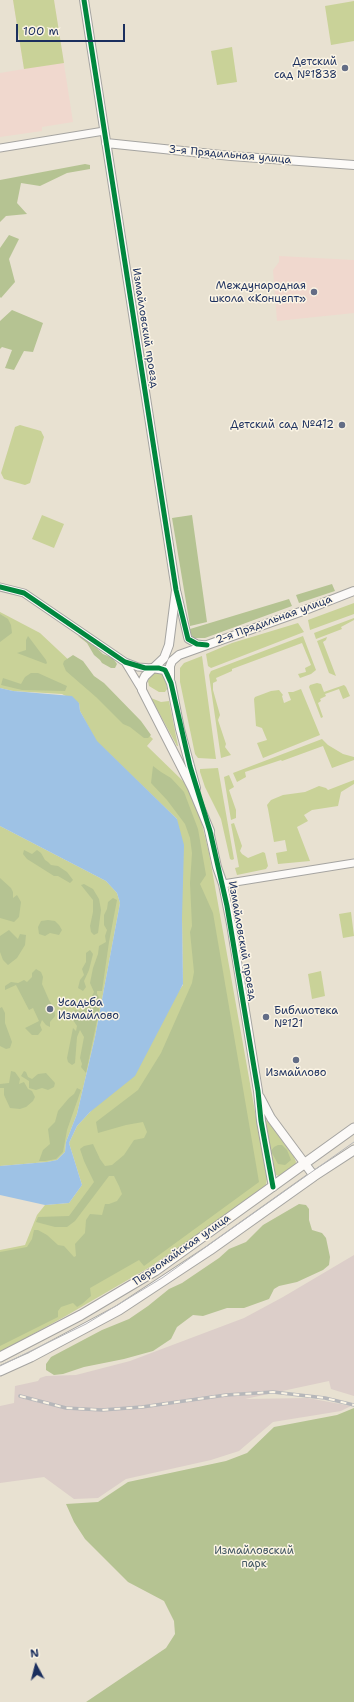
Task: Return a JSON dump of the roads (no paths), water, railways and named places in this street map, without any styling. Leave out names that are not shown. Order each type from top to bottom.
[{"type":"main road","name":"Первомайская улица","points":[[0,1357],[81,1315],[149,1274],[306,1164],[354,1128]]},
{"type":"main road","name":"Первомайская улица","points":[[0,1371],[31,1357],[119,1310],[210,1250],[314,1176],[354,1150]]},
{"type":"street","name":"Измайловский проезд","points":[[84,0],[176,590],[188,639],[197,644],[207,645]]},
{"type":"street","points":[[0,148],[104,131]]},
{"type":"street","name":"3-я Прядильная улица","points":[[106,143],[231,156],[354,165]]},
{"type":"street","points":[[0,587],[24,593],[125,662],[138,667],[152,668]]},
{"type":"street","name":"Измайловский проезд","points":[[142,690],[142,682],[145,676],[164,658],[169,645],[176,590]]},
{"type":"street","name":"2-я Прядильная улица","points":[[171,683],[170,671],[172,661],[179,655],[354,591]]},
{"type":"street","name":"Измайловский проезд","points":[[125,662],[142,690],[192,788],[210,831]]},
{"type":"street","name":"Измайловский проезд","points":[[152,668],[165,670],[171,683],[190,766],[210,831],[217,867],[223,884],[273,1187]]},
{"type":"street","points":[[223,884],[354,863]]},
{"type":"street","name":"Измайловский проезд","points":[[258,1091],[271,1118],[314,1176]]},
{"type":"water","points":[[0,688],[13,691],[72,696],[79,703],[80,711],[97,741],[177,819],[184,845],[182,918],[183,984],[135,1076],[90,1112],[77,1126],[69,1143],[82,1185],[69,1203],[45,1205],[0,1195],[0,1166],[57,1160],[65,1152],[66,1142],[77,1114],[95,1037],[120,903],[117,893],[106,881],[0,826]]},
{"type":"tram line","points":[[0,1366],[86,1324],[162,1278],[354,1142]]},
{"type":"railway","points":[[20,1396],[66,1408],[102,1410],[142,1407],[226,1395],[273,1392],[325,1398],[354,1405]]},
{"type":"place","name":"Детский сад №1838","points":[[345,68]]},
{"type":"place","name":"Международная школа «Концепт»","points":[[314,292]]},
{"type":"place","name":"Детский сад №412","points":[[342,425]]},
{"type":"place","name":"Усадьба Измайлово","points":[[50,1009]]},
{"type":"place","name":"Библиотека №121","points":[[266,1017]]},
{"type":"place","name":"Измайлово","points":[[296,1060]]},
{"type":"park label","name":"Измайловский парк","points":[[254,1557]]}]
